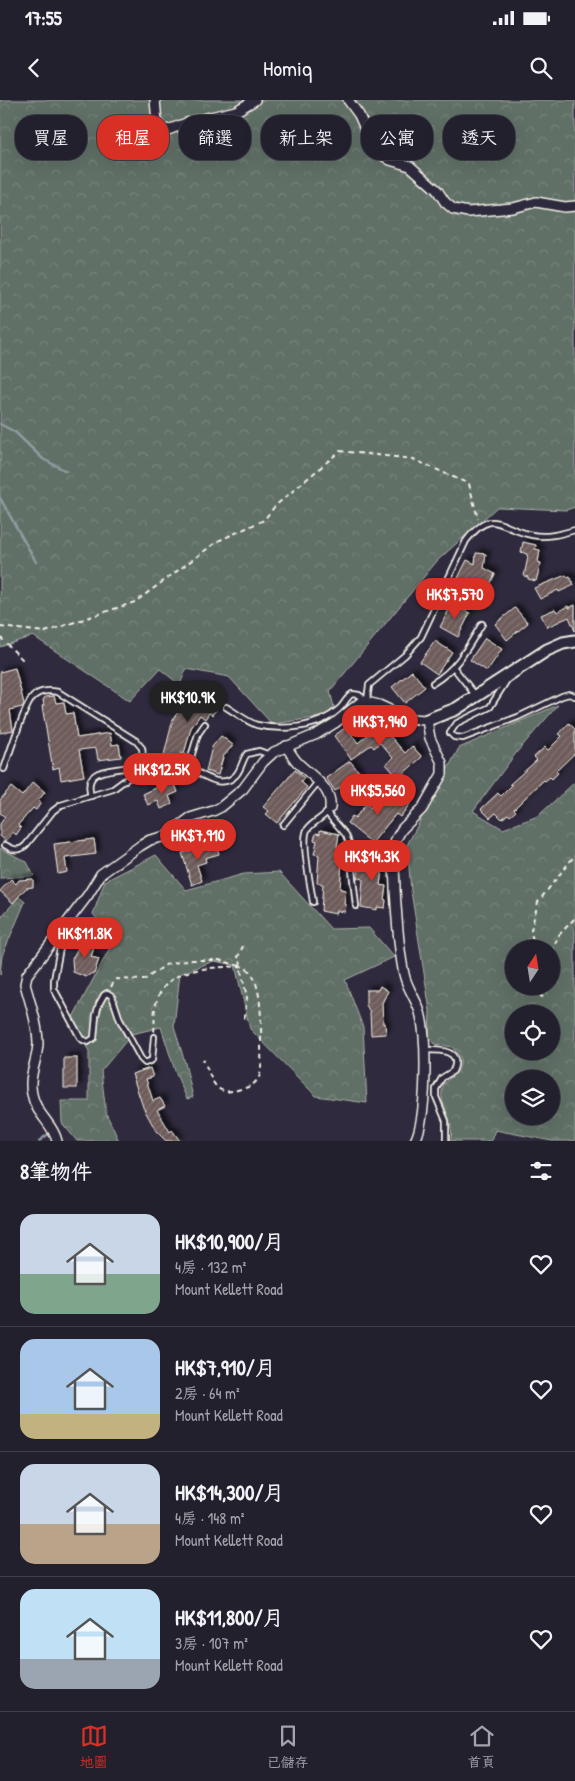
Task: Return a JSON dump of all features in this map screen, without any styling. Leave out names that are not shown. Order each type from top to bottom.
[{"type":"street","points":[[155,100],[158,124],[166,131],[189,122],[236,112],[255,100]]},
{"type":"street","points":[[348,100],[359,116],[370,140],[381,154],[390,160],[410,166],[437,190],[445,202],[453,209],[464,212],[513,208],[536,202],[565,207],[575,206]]},
{"type":"street","points":[[57,1141],[53,1130],[37,1109],[32,1096],[31,1076],[37,1052],[37,1035],[25,980],[88,895],[101,874],[150,840],[166,836],[190,818],[222,807],[243,789],[270,755],[286,746],[317,734],[335,723],[357,703],[367,701],[409,720],[427,720],[450,712],[547,650],[575,641]]},
{"type":"street","points":[[415,1141],[422,1121],[425,1050],[421,1017],[403,971],[397,916],[394,855],[395,843],[399,835],[426,804],[442,774],[442,763],[430,738],[427,720]]},
{"type":"street","points":[[286,746],[297,762],[318,781],[328,796],[330,802],[329,810]]},
{"type":"lane","points":[[226,707],[255,724],[291,728],[321,720],[331,715],[352,694],[359,695],[367,701],[369,686],[405,655],[421,637],[466,541],[480,525],[492,522],[501,523],[522,532],[539,536],[575,530]]},
{"type":"lane","points":[[433,683],[454,668],[482,624]]},
{"type":"lane","points":[[454,668],[476,696]]},
{"type":"lane","points":[[512,672],[490,707],[457,723],[450,733],[454,737],[463,738],[518,717],[562,696],[569,694],[575,696]]},
{"type":"lane","points":[[4,770],[30,701],[41,692],[58,692],[136,741],[142,748],[142,758],[137,764],[93,776],[89,786],[91,796]]},
{"type":"lane","points":[[188,767],[198,734],[205,724]]},
{"type":"lane","points":[[5,845],[13,850],[21,849],[56,808],[113,788],[128,778],[176,764],[188,767],[204,777],[215,781],[225,781],[238,773],[247,754],[258,751],[270,755]]},
{"type":"lane","points":[[283,826],[318,781]]},
{"type":"lane","points":[[313,902],[305,836],[312,824],[329,810],[346,835],[349,843],[356,906]]},
{"type":"lane","points":[[63,929],[54,989],[83,1041],[88,1042],[94,1038],[99,1004],[104,995],[107,994],[112,996],[120,1020],[145,1063],[152,1060],[154,1036]]},
{"type":"lane","points":[[425,1050],[446,1051],[452,1055],[455,1061],[453,1071],[442,1078],[436,1089],[436,1097],[446,1120],[446,1141]]},
{"type":"path","points":[[0,627],[45,632],[136,602],[218,541],[264,520],[275,506],[340,451],[413,459],[469,484],[480,525]]},
{"type":"path","points":[[0,637],[24,661]]},
{"type":"path","points":[[533,940],[531,930],[538,902],[575,855]]},
{"type":"path","points":[[557,940],[575,918]]},
{"type":"path","points":[[243,946],[238,957],[241,960],[240,966],[247,997],[244,1021]]},
{"type":"path","points":[[107,994],[116,979],[144,980],[167,964],[192,960],[219,960],[246,967],[250,971],[259,998],[261,1015],[260,1075],[256,1083],[248,1087],[232,1092],[222,1091],[214,1084],[203,1059]]},
{"type":"path","points":[[154,1036],[156,1002],[163,989],[173,979],[194,970],[240,966]]},
{"type":"green space","points":[[0,100],[575,100],[575,507],[566,510],[497,507],[437,561],[330,691],[336,715],[272,724],[229,677],[186,669],[180,685],[160,669],[130,701],[33,636],[0,647]]},
{"type":"green space","points":[[558,705],[516,753],[473,811],[503,829],[538,816],[575,782],[575,1141],[552,1141],[495,1130],[491,1141],[451,1141],[451,1126],[443,1102],[442,1090],[446,1081],[459,1068],[460,1057],[452,1047],[435,1044],[429,1037],[430,1011],[411,891],[407,845],[459,748]]},
{"type":"green space","points":[[0,848],[27,862],[34,876],[0,878]]},
{"type":"green space","points":[[156,855],[186,890],[244,874],[279,872],[331,929],[369,928],[394,957],[345,980],[363,1027],[367,1103],[316,1096],[250,1029],[235,965],[214,961],[180,974],[174,1026],[193,1097],[187,1099],[176,1074],[161,1027],[132,1034],[101,1071],[106,1113],[119,1141],[77,1141],[62,1123],[61,1101],[89,1101],[89,1051],[71,1021],[114,940],[93,914],[105,881]]},
{"type":"green space","points":[[19,897],[25,902],[2,956],[0,975],[0,918]]},
{"type":"building","points":[[523,542],[536,545],[535,549],[540,550],[538,562],[541,563],[536,581],[524,576],[528,557],[527,554],[521,552]]},
{"type":"building","points":[[476,553],[486,554],[484,568],[495,574],[483,598],[454,586],[467,560],[475,564]]},
{"type":"building","points":[[566,575],[568,578],[570,577],[574,585],[540,599],[534,588]]},
{"type":"building","points":[[452,604],[470,613],[458,637],[440,627]]},
{"type":"building","points":[[575,605],[575,631],[569,617],[547,627],[541,615],[555,609],[557,612],[568,606],[569,608]]},
{"type":"building","points":[[515,608],[528,623],[507,640],[495,624]]},
{"type":"building","points":[[485,638],[502,649],[487,671],[470,660]]},
{"type":"building","points":[[435,641],[452,652],[437,674],[420,662]]},
{"type":"building","points":[[15,668],[24,704],[22,707],[10,710],[13,730],[0,733],[0,672]]},
{"type":"building","points":[[412,671],[425,687],[405,703],[392,687]]},
{"type":"building","points":[[196,688],[217,702],[213,706],[217,709],[212,715],[209,713],[205,719],[200,715],[191,728],[184,754],[181,753],[179,760],[164,755],[173,719],[181,708],[184,710],[192,698],[192,691]]},
{"type":"building","points":[[54,696],[56,703],[64,702],[66,714],[73,713],[77,738],[110,733],[112,745],[119,744],[121,757],[98,760],[96,748],[79,750],[84,776],[61,780],[59,767],[53,769],[42,706],[44,705],[43,700],[45,697]]},
{"type":"building","points":[[386,719],[395,729],[389,735],[405,753],[412,746],[422,757],[398,778],[386,764],[393,758],[380,743],[374,748],[371,745],[351,759],[334,736],[346,727],[358,743]]},
{"type":"building","points":[[569,723],[575,729],[575,753],[556,771],[558,773],[552,779],[550,777],[544,780],[514,809],[516,811],[510,816],[508,814],[502,819],[496,813],[490,818],[481,809],[498,793],[501,796],[512,785],[510,784],[537,760],[534,757],[545,747],[548,750],[562,736],[559,734]]},
{"type":"building","points":[[221,736],[233,745],[223,757],[218,775],[206,771],[212,747]]},
{"type":"building","points":[[350,761],[360,773],[335,791],[326,778]]},
{"type":"building","points":[[295,770],[304,778],[301,782],[307,787],[277,823],[266,814],[269,811],[263,807]]},
{"type":"building","points":[[173,780],[178,792],[169,796],[172,804],[161,809],[158,801],[148,805],[143,794]]},
{"type":"building","points":[[33,782],[45,792],[38,801],[41,803],[36,810],[33,808],[18,825],[21,828],[16,835],[13,832],[6,841],[0,836],[0,824],[5,817],[0,813],[0,800],[11,787],[22,796]]},
{"type":"building","points":[[411,792],[416,796],[400,817],[396,814],[372,843],[347,823],[352,816],[355,818],[366,804],[371,808],[382,793],[400,806]]},
{"type":"building","points":[[320,830],[339,834],[337,847],[340,847],[337,861],[342,862],[340,889],[346,890],[345,912],[337,911],[336,914],[321,911],[323,884],[317,883],[319,855],[314,854],[317,841],[314,840],[316,833],[320,834]]},
{"type":"building","points":[[94,839],[96,854],[65,858],[67,872],[58,874],[54,844]]},
{"type":"building","points":[[216,843],[219,854],[205,858],[206,862],[197,865],[202,881],[192,885],[182,853]]},
{"type":"building","points":[[363,854],[382,857],[380,885],[386,886],[385,908],[377,907],[377,910],[361,907],[363,879],[357,878],[360,865],[357,864],[358,857],[362,858]]},
{"type":"building","points":[[11,879],[16,884],[19,880],[33,879],[33,887],[26,888],[13,903],[0,891]]},
{"type":"building","points":[[86,939],[96,942],[91,957],[99,959],[94,974],[92,973],[86,977],[73,972],[72,959],[79,946],[85,943]]},
{"type":"building","points":[[380,986],[388,991],[382,1003],[383,1024],[385,1024],[386,1034],[371,1035],[370,1012],[366,1005],[366,990],[378,990]]},
{"type":"building","points":[[64,1058],[77,1058],[77,1088],[64,1088]]},
{"type":"building","points":[[150,1068],[153,1077],[146,1079],[153,1101],[160,1098],[165,1106],[157,1110],[170,1132],[172,1130],[180,1141],[166,1141],[156,1131],[143,1107],[132,1074]]},
{"type":"waterway","points":[[0,424],[15,432],[43,459],[66,471]]},
{"type":"waterway","points":[[0,498],[36,562]]},
{"type":"waterway","points":[[39,1141],[50,1133]]}]
